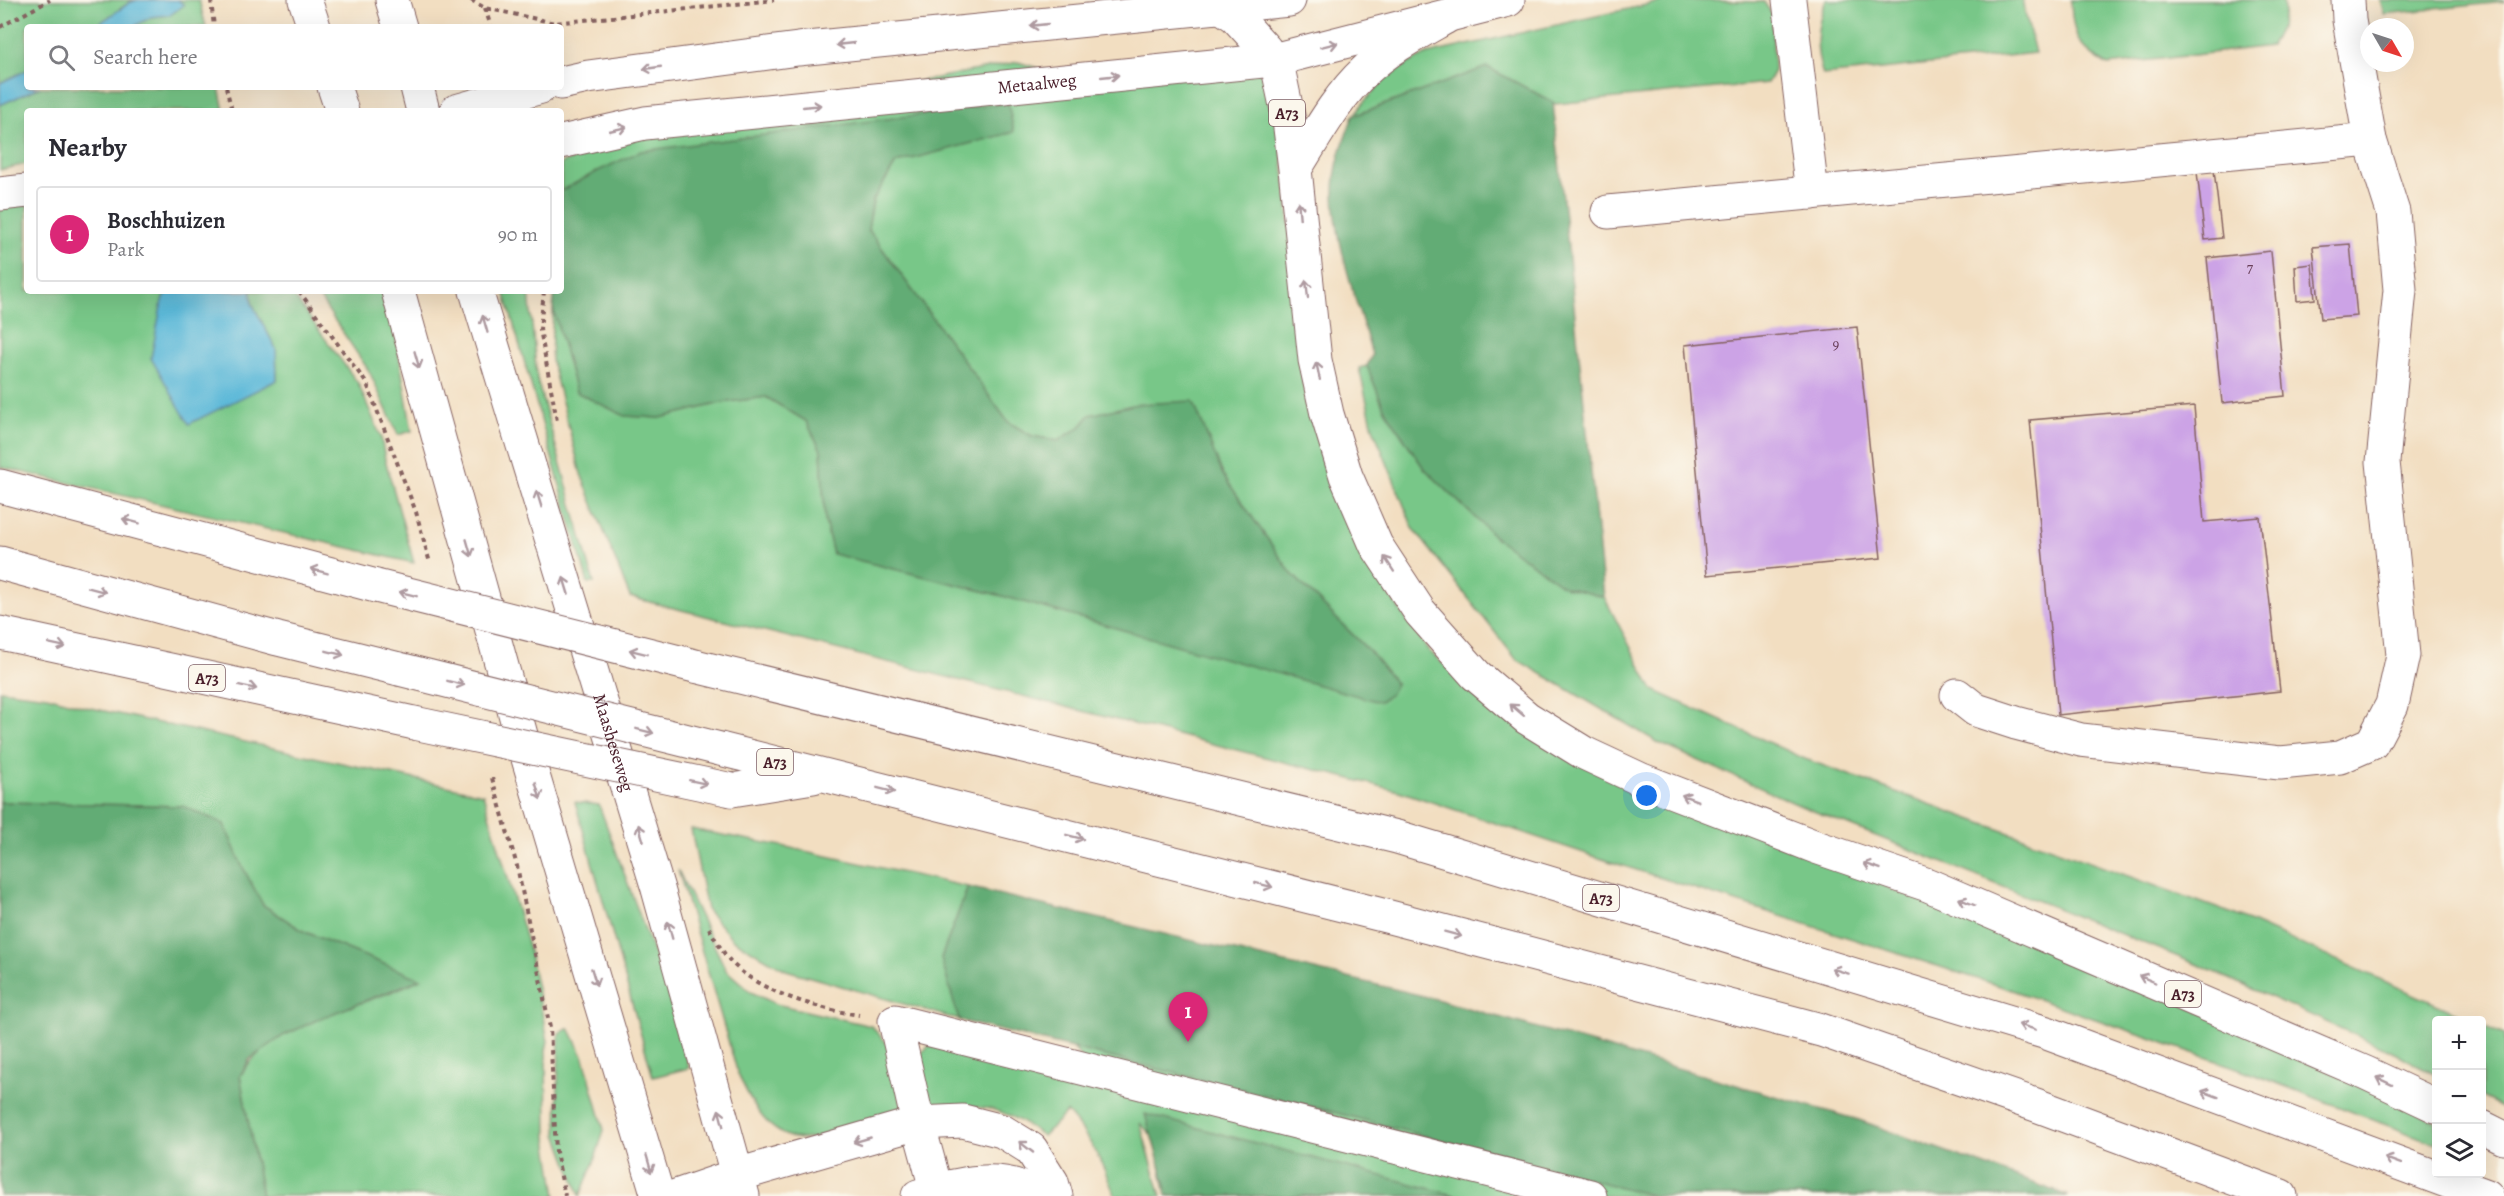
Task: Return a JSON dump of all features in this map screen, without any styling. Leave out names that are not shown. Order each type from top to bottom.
[{"type":"main road","points":[[305,0],[313,24]]},
{"type":"main road","points":[[392,0],[399,24]]},
{"type":"main road","points":[[564,82],[588,77],[798,49],[1289,0]]},
{"type":"main road","name":"Metaalweg","points":[[564,141],[645,123],[1273,60],[1508,0]]},
{"type":"main road","points":[[1789,0],[1812,193]]},
{"type":"main road","points":[[1957,695],[1976,710],[2081,740],[2280,763],[2340,757],[2372,743],[2392,705],[2403,655],[2383,462],[2400,290],[2393,212],[2370,140],[2349,20],[2348,0]]},
{"type":"main road","name":"A73","points":[[1222,8],[1235,16],[1278,68],[1289,120],[1316,360],[1327,414],[1346,476],[1376,545],[1420,612],[1476,675],[1527,718],[1584,753],[1642,780],[1816,847],[1928,885],[2366,1073],[2432,1104]]},
{"type":"main road","name":"A73","points":[[1295,169],[1330,115],[1364,72],[1403,42],[1446,17]]},
{"type":"main road","points":[[335,90],[341,108]]},
{"type":"main road","points":[[418,90],[422,108]]},
{"type":"main road","points":[[467,108],[530,90]]},
{"type":"main road","points":[[1608,212],[2370,140]]},
{"type":"main road","points":[[0,194],[24,191]]},
{"type":"main road","points":[[399,294],[521,735],[658,1196]]},
{"type":"main road","name":"Maasheseweg","points":[[477,294],[658,889],[740,1185]]},
{"type":"main road","name":"A73","points":[[0,486],[376,586],[1398,837],[2047,1033],[2487,1196]]},
{"type":"main road","name":"A73","points":[[0,563],[278,639],[1398,919],[1821,1030],[2282,1196]]},
{"type":"main road","name":"A73","points":[[0,633],[732,790],[829,775]]},
{"type":"main road","points":[[1039,1196],[1026,1187],[995,1181],[931,1194],[895,1021],[1590,1196]]},
{"type":"main road","points":[[676,1196],[740,1185],[918,1123],[963,1121],[1002,1131],[1032,1149],[1052,1182],[1056,1196]]},
{"type":"main road","points":[[2486,1129],[2504,1138]]},
{"type":"path","points":[[0,27],[50,0]]},
{"type":"path","points":[[211,0],[214,24]]},
{"type":"path","points":[[471,0],[486,8],[555,23],[774,0]]},
{"type":"path","points":[[486,8],[490,24]]},
{"type":"path","points":[[227,90],[231,108]]},
{"type":"green space","points":[[0,0],[138,0],[130,2],[98,24],[24,24],[24,71],[0,83]]},
{"type":"green space","points":[[178,0],[199,0],[205,24],[138,24],[151,17],[170,15],[184,5]]},
{"type":"green space","points":[[1668,0],[1764,2],[1772,14],[1774,71],[1767,83],[1555,104],[1487,67],[1353,116],[1386,80],[1404,66],[1427,54]]},
{"type":"green space","points":[[1826,0],[2022,0],[2035,53],[1823,75],[1818,56],[1817,37]]},
{"type":"green space","points":[[2071,0],[2283,0],[2284,12],[2281,26],[2271,46],[2108,65],[2089,52],[2078,39],[2073,22]]},
{"type":"green space","points":[[2380,0],[2504,0],[2504,2],[2384,14]]},
{"type":"green space","points":[[1018,62],[1057,74],[1260,71],[1276,104],[1287,196],[1303,384],[1334,493],[1390,596],[1429,651],[1496,712],[1896,891],[2248,1031],[2432,1120],[2432,1142],[2240,1069],[2000,986],[1602,859],[1399,791],[630,597],[581,474],[551,360],[553,308],[576,392],[625,416],[660,418],[721,403],[766,397],[806,421],[821,450],[825,521],[833,554],[995,594],[1396,684],[1372,654],[1291,573],[1223,475],[1193,402],[1090,415],[1080,427],[1058,441],[1032,436],[1008,422],[868,229],[873,200],[896,163],[1013,132],[1008,103],[598,171],[564,189],[564,162],[651,134]]},
{"type":"green space","points":[[1487,67],[1553,102],[1604,597],[1565,587],[1496,538],[1423,467],[1384,408],[1367,366],[1372,355],[1339,237],[1334,197],[1337,166],[1353,116]]},
{"type":"green space","points":[[33,90],[220,90],[223,108],[24,108],[24,165],[0,170],[0,105]]},
{"type":"green space","points":[[1008,103],[1014,132],[896,163],[873,200],[868,229],[1008,422],[1032,436],[1058,441],[1080,427],[1090,415],[1137,404],[1193,401],[1223,475],[1291,573],[1372,654],[1396,684],[1390,695],[1379,702],[995,594],[833,554],[825,521],[821,450],[806,421],[766,397],[721,403],[660,418],[625,416],[576,392],[553,308],[555,294],[564,294],[564,189],[641,151]]},
{"type":"green space","points":[[24,202],[24,294],[167,294],[162,301],[189,423],[277,380],[276,349],[252,303],[251,294],[292,294],[358,383],[381,437],[414,563],[0,467],[0,206]]},
{"type":"green space","points":[[317,294],[389,294],[412,431],[398,435],[369,371]]},
{"type":"green space","points":[[505,294],[529,294],[537,379],[594,583],[588,583]]},
{"type":"green space","points":[[1367,366],[1384,408],[1423,467],[1496,538],[1565,587],[1604,597],[1653,690],[1805,759],[2233,914],[2463,1016],[2432,1016],[2432,1072],[2380,1046],[2196,964],[1801,806],[1659,743],[1516,659],[1413,528],[1373,428],[1359,368]]},
{"type":"green space","points":[[0,690],[47,696],[82,706],[483,794],[528,946],[548,1041],[546,1050],[547,1138],[556,1196],[262,1196],[240,1076],[256,1056],[275,1040],[298,1027],[420,979],[303,931],[263,905],[241,864],[224,824],[183,806],[0,802]]},
{"type":"green space","points":[[0,802],[183,806],[224,824],[241,864],[263,905],[303,931],[421,979],[321,1018],[283,1036],[250,1059],[240,1076],[262,1196],[0,1196]]},
{"type":"green space","points":[[575,802],[599,805],[669,995],[689,1068],[653,1077]]},
{"type":"green space","points":[[691,829],[782,846],[968,887],[941,958],[959,1020],[786,970],[733,940],[707,910]]},
{"type":"green space","points":[[678,870],[726,970],[751,992],[776,1004],[871,1026],[887,1043],[905,1117],[830,1136],[801,1139],[780,1133],[772,1127],[752,1102],[738,1074]]},
{"type":"green space","points":[[968,887],[1436,999],[1859,1120],[2069,1196],[1654,1196],[1318,1108],[959,1020],[941,958]]},
{"type":"green space","points":[[980,945],[1831,1196],[1166,1196],[1155,1139],[1140,1123],[1161,1196],[1115,1196],[1096,1152],[1067,1112],[1043,1136],[1014,1117],[988,1109],[961,1107],[927,1112],[918,1056],[930,1045],[1109,1088]]},
{"type":"green space","points":[[2486,1027],[2504,1035],[2504,1108],[2486,1099]]},
{"type":"green space","points":[[569,1028],[584,1058],[604,1130],[580,1196],[557,1134],[559,1033]]},
{"type":"green space","points":[[1145,1114],[1458,1196],[1169,1196]]},
{"type":"water","points":[[178,0],[184,5],[170,15],[151,17],[138,24],[98,24],[131,2]]},
{"type":"water","points":[[24,71],[24,90],[33,90],[0,105],[0,83]]},
{"type":"water","points":[[167,294],[251,294],[252,303],[276,349],[277,380],[189,424],[151,358],[162,301]]},
{"type":"building","points":[[2214,170],[2222,238],[2205,240],[2197,172]]},
{"type":"building","points":[[2350,244],[2357,316],[2321,319],[2313,247]]},
{"type":"building","points":[[2271,251],[2285,396],[2222,403],[2207,258]]},
{"type":"building","points":[[2312,264],[2315,299],[2297,301],[2295,266]]},
{"type":"building","points":[[1857,327],[1881,558],[1707,575],[1685,345]]},
{"type":"building","points":[[2194,406],[2204,522],[2260,517],[2280,691],[2058,715],[2030,420]]},
{"type":"place","name":"Boschhuizen","points":[[1188,1042]]}]
